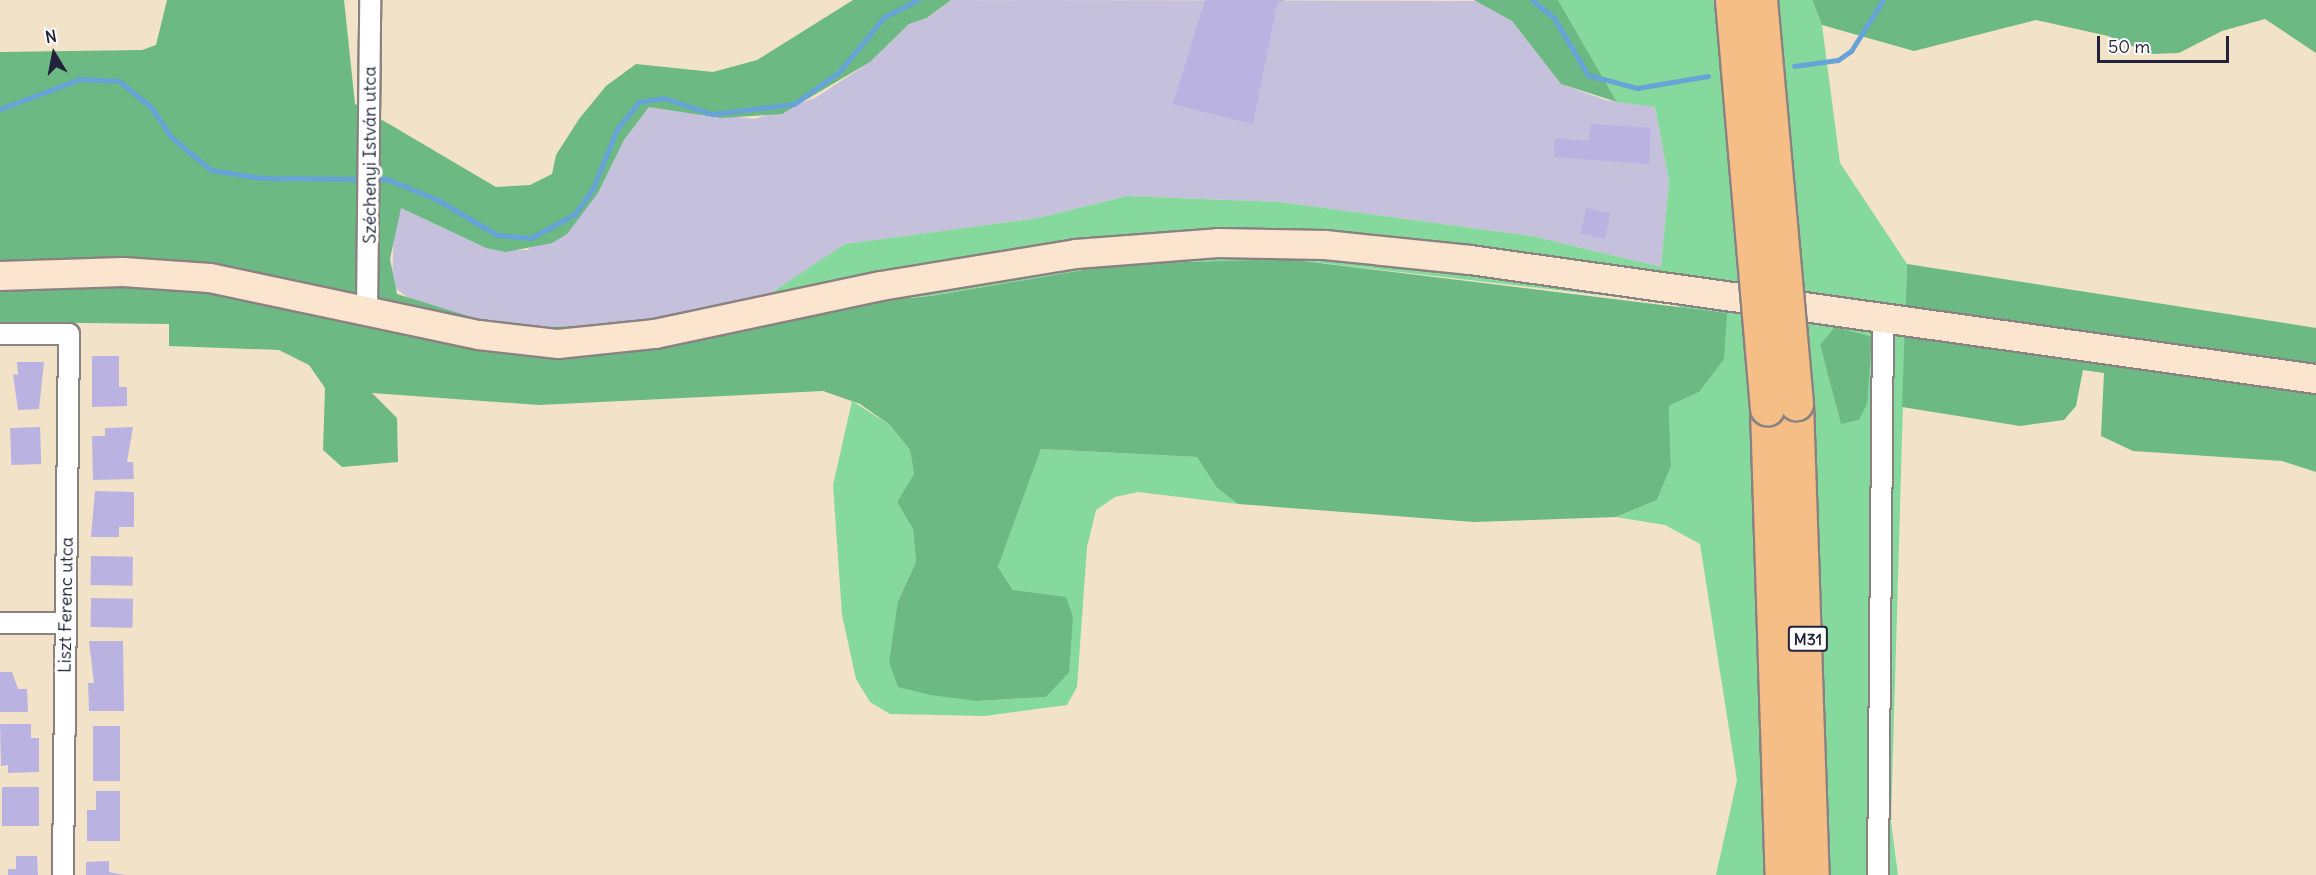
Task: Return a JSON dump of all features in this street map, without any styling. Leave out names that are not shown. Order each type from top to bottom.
[{"type":"highway","name":"M31","points":[[1732,0],[1781,406],[1782,875]]},
{"type":"highway","name":"M31","points":[[1760,0],[1781,406],[1812,875]]},
{"type":"main road","points":[[0,276],[159,273],[272,289],[518,342],[586,343],[655,334],[999,264],[1218,243],[1381,249],[2316,379]]},
{"type":"street","name":"Széchenyi István utca","points":[[367,311],[372,142],[370,0]]},
{"type":"street","points":[[1878,875],[1883,319]]},
{"type":"street","name":"Liszt Ferenc utca","points":[[0,334],[69,334],[63,875]]},
{"type":"street","points":[[0,623],[66,623]]},
{"type":"shaded area","points":[[951,0],[1477,1],[1512,21],[1561,84],[1605,100],[1655,107],[1669,181],[1661,267],[1532,236],[1280,202],[1127,196],[1038,218],[846,244],[771,293],[737,307],[618,324],[550,327],[481,320],[417,304],[392,286],[394,225],[401,208],[486,248],[527,250],[598,193],[624,140],[649,107],[755,119],[815,98],[870,62],[909,24],[928,18]]},
{"type":"green space","points":[[167,0],[344,0],[355,104],[496,187],[530,185],[552,174],[556,155],[579,119],[606,86],[636,64],[713,72],[757,60],[853,0],[951,0],[927,18],[909,24],[870,62],[782,114],[721,118],[649,107],[624,140],[598,193],[567,234],[552,243],[506,252],[486,248],[401,208],[390,259],[397,294],[481,320],[550,327],[618,324],[931,296],[1118,264],[1287,259],[1727,313],[1724,359],[1699,392],[1669,406],[1671,466],[1657,500],[1616,517],[1474,522],[1238,504],[1217,488],[1197,457],[1041,449],[998,567],[1013,590],[1066,597],[1073,617],[1069,673],[1046,697],[977,701],[930,695],[898,687],[889,662],[898,601],[916,562],[913,529],[897,502],[914,474],[910,450],[890,425],[860,404],[823,391],[539,405],[372,393],[397,418],[398,462],[342,467],[323,450],[325,388],[309,365],[279,350],[169,346],[169,324],[0,322],[0,52],[142,50],[156,45]]},
{"type":"green space","points":[[1474,0],[1558,0],[1617,102],[1561,84],[1512,21]]},
{"type":"green space","points":[[1558,0],[1812,0],[1822,25],[1840,163],[1907,264],[1891,822],[1898,875],[1716,875],[1737,780],[1700,544],[1665,525],[1616,517],[1657,500],[1671,466],[1669,406],[1699,392],[1679,304],[1287,259],[1118,264],[931,296],[737,307],[771,293],[845,244],[1038,218],[1127,196],[1280,202],[1532,236],[1661,267],[1669,181],[1655,107],[1617,102]],"holes":[[[1820,345],[1859,420],[1841,423]]]},
{"type":"green space","points":[[1812,0],[2316,0],[2316,53],[2265,19],[2222,31],[2179,53],[2151,54],[2108,36],[2036,20],[1914,51],[1822,25]]},
{"type":"green space","points":[[1907,264],[2316,328],[2316,472],[2282,461],[2133,451],[2101,436],[2104,373],[2083,370],[2076,406],[2064,420],[2020,426],[1902,407]]},
{"type":"green space","points":[[1835,327],[1872,337],[1867,404],[1859,420],[1841,424],[1820,345]]},
{"type":"green space","points":[[852,401],[890,425],[910,450],[914,474],[897,502],[913,529],[916,562],[898,601],[977,701],[1046,697],[1069,673],[998,567],[1041,449],[1197,457],[1217,488],[1238,504],[1138,492],[1115,497],[1096,510],[1087,547],[1077,687],[1067,705],[985,716],[890,714],[870,702],[856,679],[842,615],[833,485]]},
{"type":"building","points":[[1205,0],[1284,0],[1277,4],[1253,124],[1173,104]]},
{"type":"building","points":[[1591,124],[1651,128],[1649,164],[1554,157],[1555,138],[1589,141]]},
{"type":"building","points":[[1586,208],[1610,213],[1605,239],[1581,233]]},
{"type":"building","points":[[92,356],[119,356],[119,387],[127,387],[127,406],[92,407]]},
{"type":"building","points":[[17,362],[44,362],[39,409],[18,410],[13,374],[18,375]]},
{"type":"building","points":[[40,427],[41,464],[11,465],[10,428]]},
{"type":"building","points":[[133,427],[127,462],[133,462],[134,479],[93,480],[92,436],[105,436],[105,428]]},
{"type":"building","points":[[95,491],[134,492],[134,527],[119,527],[119,537],[91,537]]},
{"type":"building","points":[[91,556],[133,557],[132,586],[90,585]]},
{"type":"building","points":[[91,598],[133,599],[132,628],[90,627]]},
{"type":"building","points":[[89,641],[123,641],[124,711],[89,711],[88,683],[94,683]]},
{"type":"building","points":[[0,672],[12,672],[18,689],[27,689],[28,712],[0,712]]},
{"type":"building","points":[[0,724],[31,724],[31,738],[39,738],[39,772],[8,773],[8,765],[1,766]]},
{"type":"building","points":[[93,726],[120,726],[120,781],[93,781]]},
{"type":"building","points":[[2,787],[39,787],[39,826],[2,826]]},
{"type":"building","points":[[96,791],[120,791],[120,841],[87,841],[87,810],[96,810]]},
{"type":"building","points":[[16,856],[37,856],[38,875],[8,875],[8,869],[16,869]]},
{"type":"building","points":[[109,861],[109,872],[125,875],[86,875],[86,862]]},
{"type":"waterway","points":[[0,109],[80,79],[119,81],[151,107],[171,137],[211,170],[261,178],[387,179],[438,200],[497,235],[531,238],[575,214],[593,188],[617,129],[639,102],[664,98],[712,114],[794,104],[838,73],[884,17],[917,0]]},
{"type":"waterway","points":[[1532,0],[1554,18],[1588,75],[1637,88],[1708,76]]},
{"type":"waterway","points":[[1794,66],[1838,60],[1851,51],[1883,0]]}]
